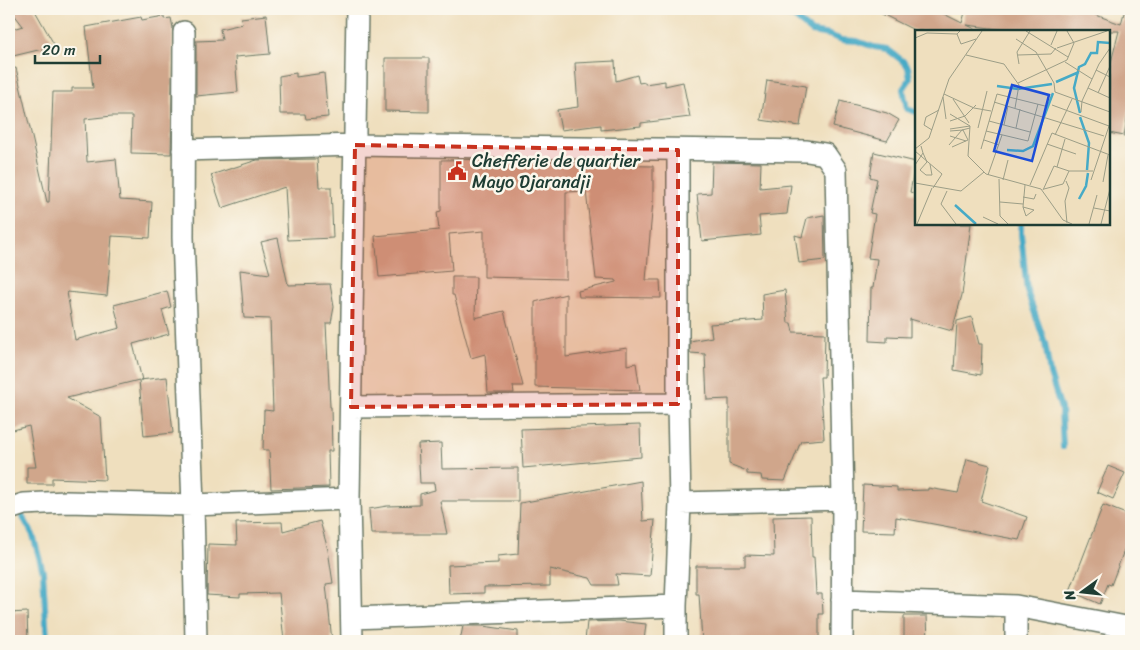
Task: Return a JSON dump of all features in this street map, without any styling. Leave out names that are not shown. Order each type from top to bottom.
[{"type":"street","points":[[352,641],[349,499],[357,9]]},
{"type":"street","points":[[184,32],[183,237],[196,641]]},
{"type":"street","points":[[183,150],[355,145],[807,151],[825,154],[836,170],[844,500],[842,641]]},
{"type":"street","points":[[676,641],[680,503],[678,150]]},
{"type":"street","points":[[351,407],[678,404]]},
{"type":"street","points":[[14,507],[66,502],[193,505],[349,499]]},
{"type":"street","points":[[680,503],[844,500]]},
{"type":"street","points":[[842,600],[1016,606],[1131,628]]},
{"type":"street","points":[[352,618],[676,606]]},
{"type":"street","points":[[1016,606],[1016,641]]},
{"type":"highlighted area","points":[[355,145],[678,150],[678,404],[351,407]]},
{"type":"building","points":[[10,9],[34,9],[55,46],[9,57],[9,30],[23,26]]},
{"type":"building","points":[[872,9],[934,9],[962,23],[966,9],[1095,9],[1093,14],[1121,24],[1125,9],[1131,9],[1131,96],[1124,136],[1110,133],[1110,66],[1119,31],[1006,30],[967,25],[977,30],[915,30]]},
{"type":"building","points":[[266,15],[270,54],[235,57],[238,92],[196,96],[196,41],[222,40],[220,29],[242,24],[241,18]]},
{"type":"building","points":[[164,16],[164,19],[171,18],[173,28],[171,154],[131,153],[132,116],[85,119],[87,162],[116,159],[120,200],[152,202],[150,238],[112,236],[107,296],[67,292],[75,340],[120,328],[114,305],[167,291],[171,307],[162,310],[169,334],[133,344],[142,380],[167,377],[173,433],[144,436],[139,380],[67,398],[101,417],[105,480],[52,478],[52,484],[27,484],[27,467],[36,467],[29,426],[9,431],[9,282],[14,226],[9,226],[9,69],[16,68],[47,202],[49,202],[53,92],[72,92],[72,88],[93,88],[86,27],[141,17],[142,20]]},
{"type":"building","points":[[385,58],[429,58],[429,112],[385,111]]},
{"type":"building","points":[[615,61],[616,81],[637,75],[639,83],[645,82],[645,84],[665,81],[665,86],[683,82],[690,117],[641,123],[641,126],[601,130],[601,125],[561,130],[557,110],[578,107],[575,63]]},
{"type":"building","points":[[296,73],[296,77],[324,73],[328,117],[306,119],[305,114],[280,114],[279,76]]},
{"type":"building","points":[[767,80],[806,86],[800,126],[761,120]]},
{"type":"building","points":[[840,101],[887,113],[899,120],[887,141],[833,127]]},
{"type":"building","points":[[874,152],[915,162],[910,192],[915,194],[915,225],[971,225],[962,295],[952,331],[910,319],[910,337],[887,336],[887,342],[870,341],[871,288],[873,288],[877,259],[868,258],[875,214],[870,213],[877,179],[870,177]]},
{"type":"building","points":[[317,159],[319,187],[331,187],[333,238],[288,240],[285,187],[222,208],[211,175],[257,160]]},
{"type":"building","points":[[501,159],[501,164],[553,161],[554,164],[596,161],[597,165],[653,166],[653,201],[646,280],[660,280],[661,298],[579,297],[578,291],[616,282],[616,280],[596,279],[586,191],[566,192],[566,279],[484,277],[484,231],[449,234],[452,271],[379,277],[375,236],[439,230],[437,212],[441,211],[441,160]]},
{"type":"building","points":[[712,162],[761,163],[760,188],[791,185],[787,214],[759,216],[761,235],[702,241],[697,194],[711,193]]},
{"type":"building","points":[[824,215],[825,260],[799,263],[795,235],[802,237],[807,218]]},
{"type":"building","points":[[278,238],[288,285],[330,284],[334,307],[331,323],[326,323],[332,451],[328,451],[329,487],[271,489],[269,450],[263,450],[264,410],[273,411],[270,319],[244,318],[240,270],[270,274],[261,242]]},
{"type":"building","points":[[452,277],[476,277],[475,318],[504,311],[523,386],[513,386],[514,393],[488,393],[485,354],[471,358],[454,295],[452,295]]},
{"type":"building","points":[[785,290],[788,323],[791,323],[793,332],[825,333],[824,377],[820,377],[824,439],[801,441],[785,481],[762,480],[761,475],[747,474],[747,471],[729,464],[729,399],[707,400],[705,354],[690,353],[690,341],[712,337],[710,324],[763,320],[762,294]]},
{"type":"building","points":[[566,294],[566,357],[627,348],[627,365],[636,363],[640,390],[535,387],[535,302]]},
{"type":"building","points":[[972,317],[979,344],[982,344],[981,375],[954,370],[957,321]]},
{"type":"building","points":[[640,425],[641,457],[523,468],[521,429]]},
{"type":"building","points":[[441,443],[442,469],[518,468],[518,501],[440,501],[447,534],[371,534],[369,509],[387,506],[420,505],[420,494],[435,490],[434,483],[420,483],[418,444]]},
{"type":"building","points":[[967,459],[990,465],[981,501],[1027,517],[1019,540],[896,517],[895,532],[861,531],[863,485],[897,487],[897,491],[928,490],[928,488],[958,493]]},
{"type":"building","points":[[1108,466],[1125,473],[1113,499],[1097,492]]},
{"type":"building","points":[[641,481],[643,521],[655,520],[650,576],[616,574],[618,585],[594,585],[590,578],[550,569],[550,586],[484,587],[484,593],[449,594],[448,565],[498,563],[498,556],[518,554],[520,503]]},
{"type":"building","points":[[1103,505],[1131,516],[1131,532],[1111,585],[1108,584],[1100,604],[1070,591]]},
{"type":"building","points":[[811,516],[812,557],[814,557],[816,594],[822,594],[823,614],[819,614],[819,641],[702,641],[699,594],[696,594],[696,566],[745,566],[745,555],[774,556],[773,517]]},
{"type":"building","points":[[320,521],[328,550],[333,583],[326,584],[332,641],[284,641],[279,593],[240,594],[240,597],[207,595],[208,544],[237,545],[236,523],[282,522],[283,531]]},
{"type":"building","points":[[27,612],[28,641],[9,641],[9,613]]},
{"type":"building","points":[[904,616],[927,616],[928,641],[904,641]]},
{"type":"building","points":[[619,621],[646,624],[644,641],[585,641],[587,622]]},
{"type":"building","points":[[463,626],[483,626],[518,631],[518,641],[460,641]]},
{"type":"waterway","points":[[770,9],[795,18],[812,32],[887,49],[908,67],[910,79],[903,89],[907,109],[915,112]]},
{"type":"waterway","points":[[1021,225],[1027,291],[1045,343],[1050,374],[1061,409],[1063,447]]},
{"type":"waterway","points":[[9,498],[18,508],[33,535],[43,572],[47,641]]},
{"type":"place","name":"Chefferie de quartier Mayo Djarandji","points":[[457,171]]}]
